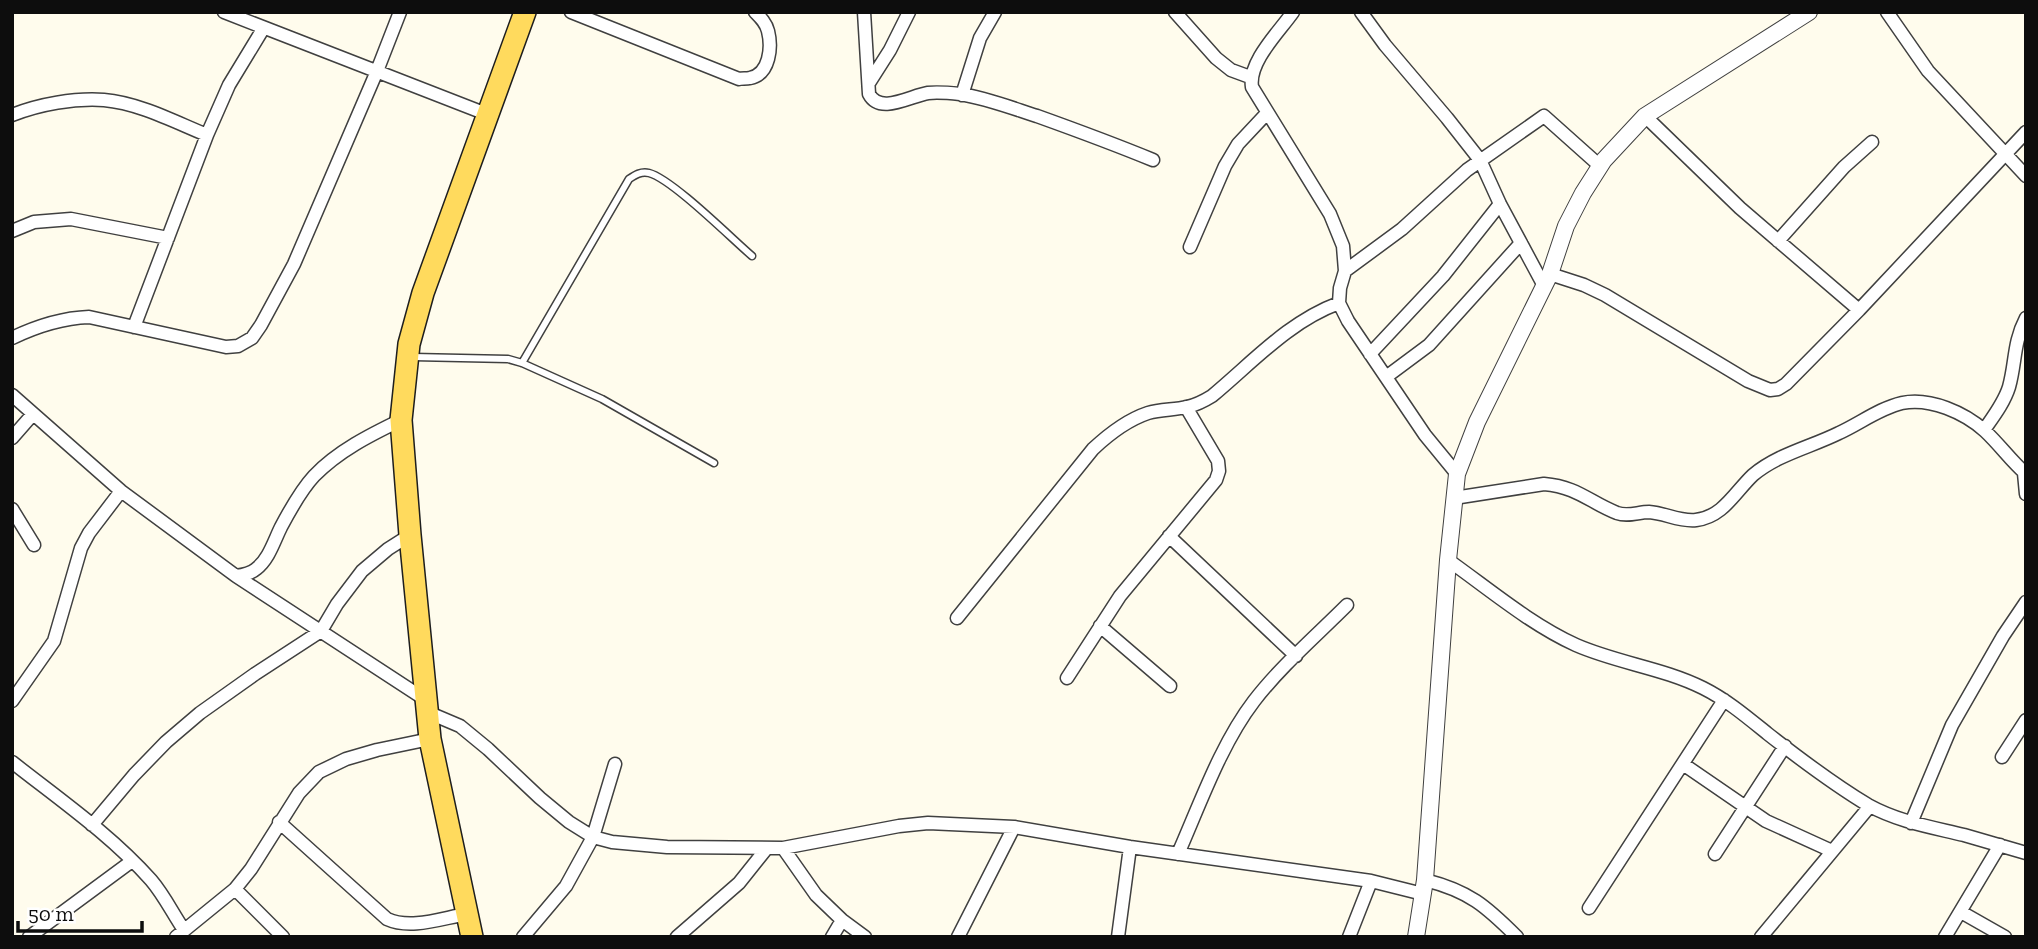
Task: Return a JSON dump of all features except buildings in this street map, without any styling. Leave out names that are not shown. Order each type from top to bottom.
[{"type":"main road","points":[[472,937],[430,739],[401,420],[409,344],[423,293],[525,12]]},
{"type":"street","points":[[224,12],[489,115]]},
{"type":"street","points":[[12,338],[38,326],[67,318],[89,317],[226,347],[238,346],[252,338],[294,264],[400,12]]},
{"type":"street","points":[[571,12],[604,18],[739,79],[752,78],[763,71],[770,57],[768,31],[755,12]]},
{"type":"street","points":[[864,12],[869,94],[873,101],[888,104],[926,93],[962,95],[1000,104],[1092,135],[1153,160]]},
{"type":"street","points":[[869,83],[909,12]]},
{"type":"street","points":[[962,95],[979,38],[995,12]]},
{"type":"street","points":[[1175,12],[1216,58],[1231,70],[1250,77]]},
{"type":"street","points":[[1293,12],[1254,66],[1250,77],[1252,87],[1330,214],[1343,246],[1345,271],[1339,303],[1348,321],[1425,435],[1457,474]]},
{"type":"street","points":[[1361,12],[1480,160],[1521,243],[1547,280],[1584,285],[1605,295],[1748,381],[1770,390],[1786,384],[2026,132]]},
{"type":"street","points":[[1887,12],[1928,71],[2026,176]]},
{"type":"street","points":[[1416,937],[1424,887],[1454,498],[1457,474],[1477,422],[1547,280],[1566,226],[1600,166],[1645,116],[1801,15]]},
{"type":"street","points":[[134,327],[207,135],[229,85],[262,29]]},
{"type":"street","points":[[12,115],[67,101],[104,100],[137,107],[207,135]]},
{"type":"street","points":[[1189,247],[1225,166],[1238,144],[1267,113]]},
{"type":"street","points":[[1345,271],[1402,229],[1480,160],[1544,116],[1600,166]]},
{"type":"street","points":[[1645,116],[1740,208],[1859,310]]},
{"type":"street","points":[[1778,241],[1834,177],[1872,142]]},
{"type":"street","points":[[1370,354],[1443,276],[1500,204]]},
{"type":"street","points":[[12,231],[34,222],[71,219],[168,238]]},
{"type":"street","points":[[1386,377],[1429,345],[1521,243]]},
{"type":"street","points":[[957,618],[1093,449],[1106,437],[1149,413],[1186,408],[1212,396],[1297,323],[1339,303]]},
{"type":"street","points":[[1984,430],[2008,391],[2014,349],[2026,318]]},
{"type":"street","points":[[12,395],[121,491],[236,576],[460,726],[540,798],[569,822],[593,837],[612,842],[667,847],[783,848],[928,823],[1014,827],[1371,881],[1424,887],[1442,884],[1472,897],[1488,908],[1517,937]]},
{"type":"street","points":[[1454,498],[1544,484],[1578,492],[1623,515],[1650,512],[1671,518],[1696,520],[1718,512],[1753,476],[1774,461],[1902,403],[1929,404],[1971,420],[1984,430],[2025,474],[2026,494]]},
{"type":"street","points":[[1067,678],[1120,596],[1210,489],[1219,471],[1218,461],[1186,408]]},
{"type":"street","points":[[12,438],[33,414]]},
{"type":"street","points":[[236,576],[256,570],[267,557],[313,477],[359,442],[401,420]]},
{"type":"street","points":[[12,701],[54,641],[81,548],[121,491]]},
{"type":"street","points":[[12,509],[34,545]]},
{"type":"street","points":[[92,825],[134,775],[174,735],[255,674],[321,631],[362,571],[410,535]]},
{"type":"street","points":[[1169,536],[1297,656]]},
{"type":"street","points":[[1448,560],[1528,618],[1566,640],[1599,654],[1682,679],[1724,700],[1844,790],[1870,806],[1911,823],[2026,853]]},
{"type":"street","points":[[1911,823],[1952,725],[1997,646],[2026,602]]},
{"type":"street","points":[[1178,853],[1236,727],[1254,700],[1347,605]]},
{"type":"street","points":[[1100,626],[1170,686]]},
{"type":"street","points":[[1589,908],[1724,700]]},
{"type":"street","points":[[2002,757],[2026,720]]},
{"type":"street","points":[[12,762],[92,825],[153,882],[180,933],[235,888],[251,869],[299,793],[319,772],[346,759],[430,739]]},
{"type":"street","points":[[1715,854],[1785,746]]},
{"type":"street","points":[[523,937],[566,886],[593,837],[615,764]]},
{"type":"street","points":[[1683,764],[1775,826],[1832,852]]},
{"type":"street","points":[[1760,937],[1870,806]]},
{"type":"street","points":[[279,822],[387,919],[397,924],[467,914]]},
{"type":"street","points":[[958,937],[1014,827]]},
{"type":"street","points":[[1945,937],[2000,845]]},
{"type":"street","points":[[1118,937],[1130,846]]},
{"type":"street","points":[[677,937],[738,883],[767,848]]},
{"type":"street","points":[[783,848],[816,895],[864,937]]},
{"type":"street","points":[[29,937],[132,861]]},
{"type":"street","points":[[1349,937],[1371,881]]},
{"type":"street","points":[[235,888],[284,937]]},
{"type":"street","points":[[1961,912],[2005,937]]},
{"type":"street","points":[[832,937],[842,920]]},
{"type":"lane","points":[[522,363],[629,179],[637,174],[646,172],[655,175],[752,257]]},
{"type":"lane","points":[[407,357],[508,359],[522,363],[602,399],[714,463]]}]
